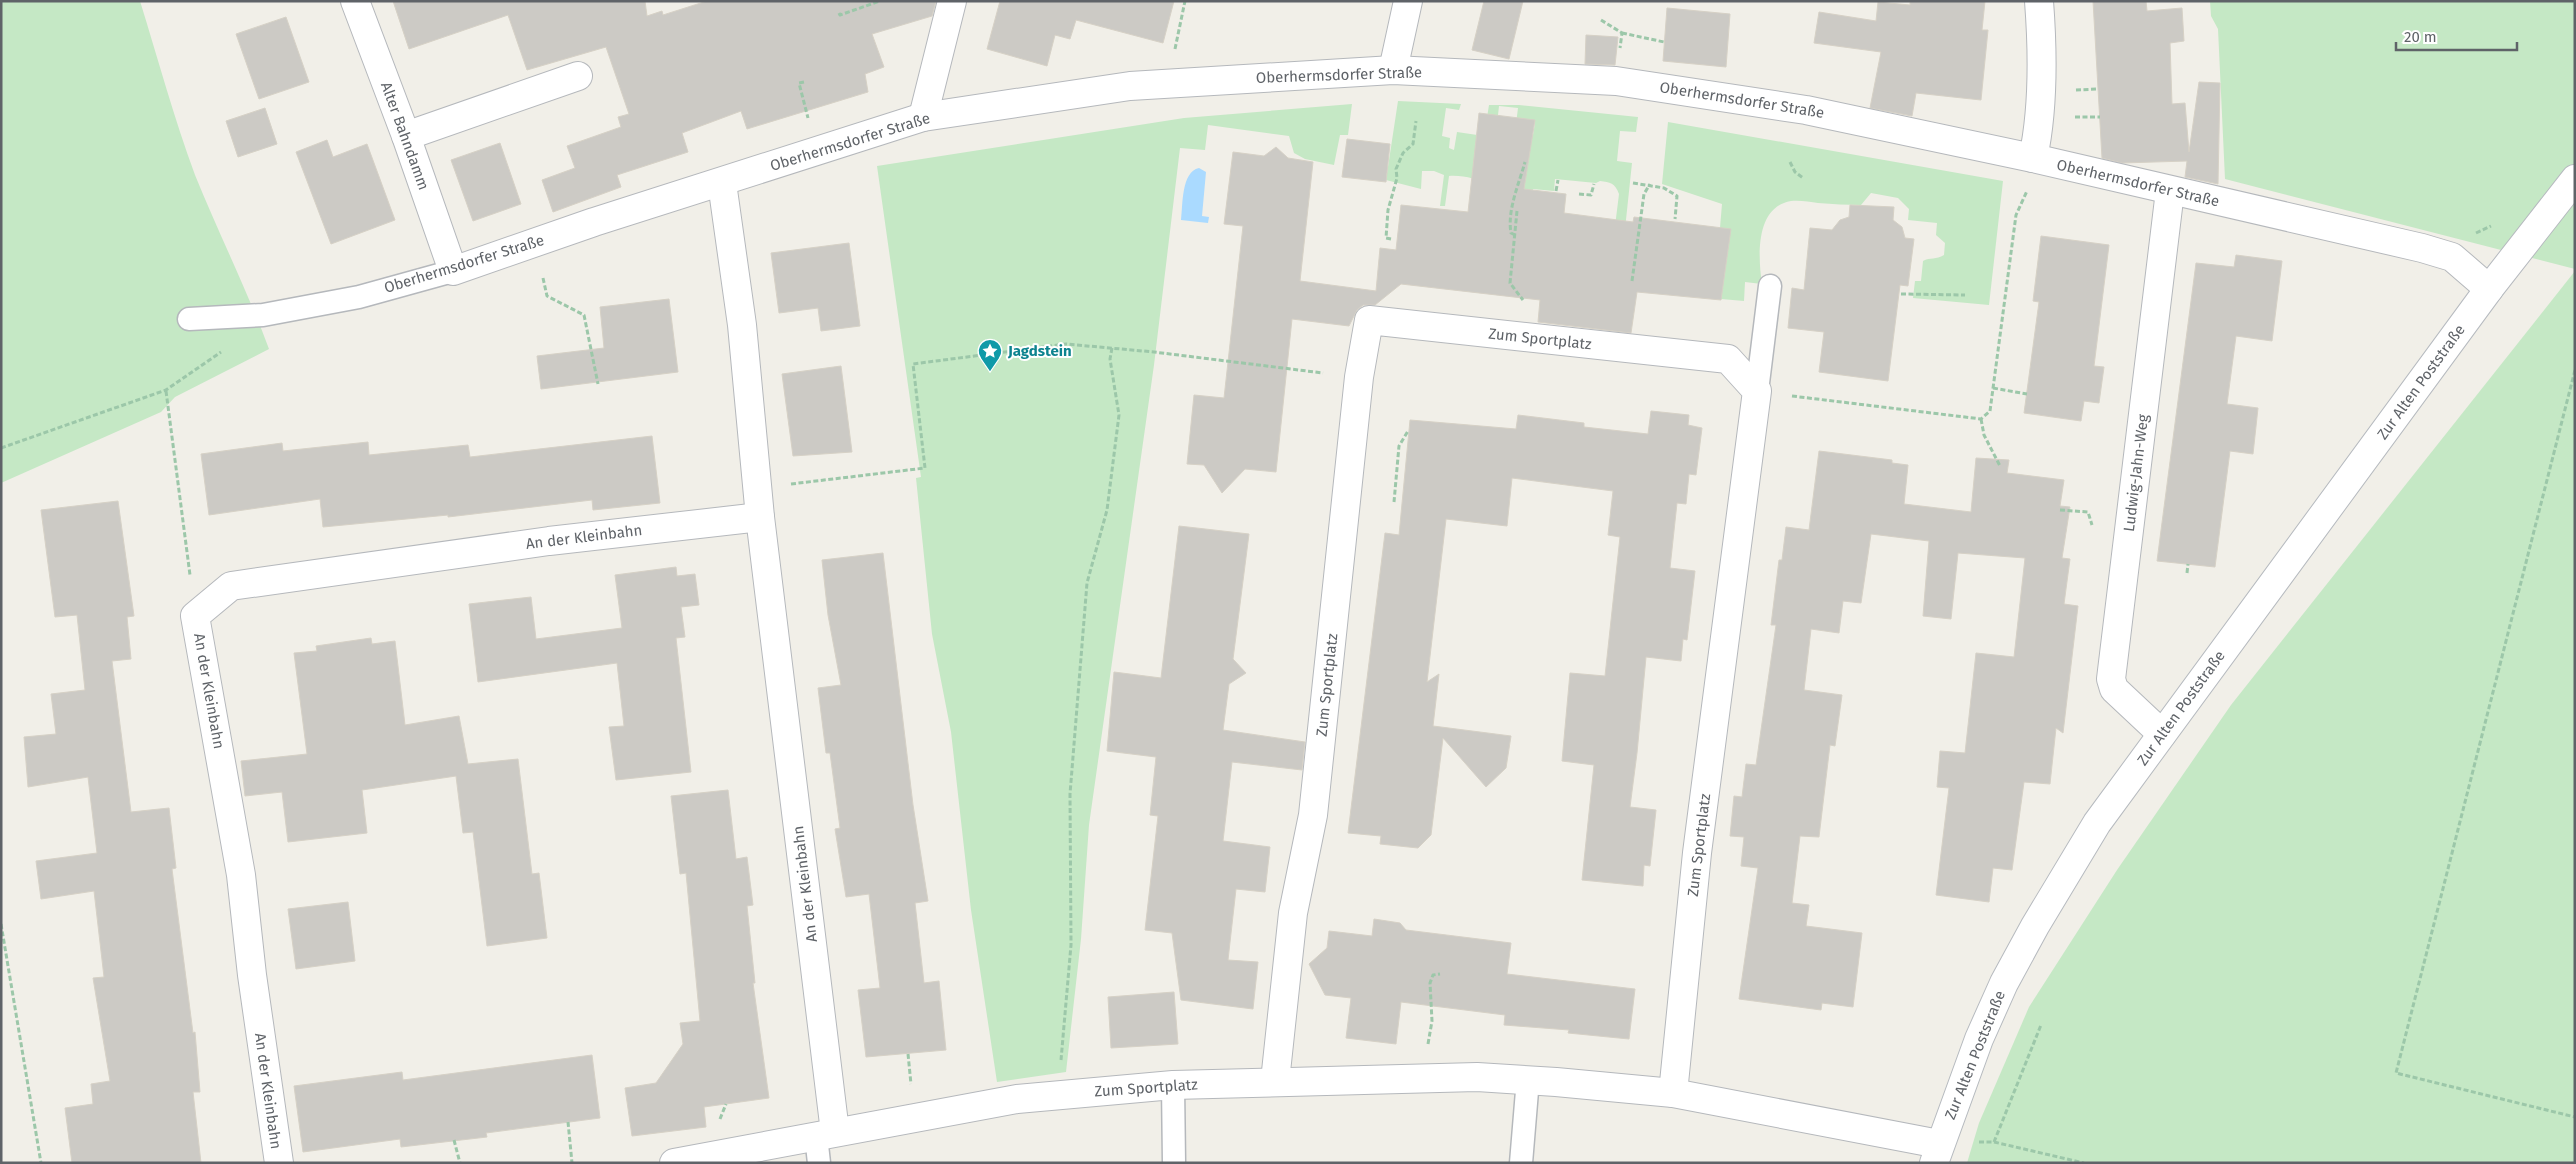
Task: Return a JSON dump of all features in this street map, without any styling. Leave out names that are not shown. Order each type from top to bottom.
[{"type":"street","name":"Alter Bahndamm","points":[[355,1],[406,136],[453,271]]},
{"type":"street","points":[[923,117],[952,1]]},
{"type":"street","points":[[1393,70],[1408,1]]},
{"type":"street","points":[[2039,1],[2042,31],[2039,160]]},
{"type":"street","name":"Oberhermsdorfer Straße","points":[[453,271],[594,222],[722,183],[923,117],[1130,86],[1393,70],[1635,83],[1806,110],[2039,160],[2170,192],[2422,248],[2452,257],[2489,289]]},
{"type":"street","points":[[406,136],[578,76]]},
{"type":"street","name":"Zur Alten Poststraße","points":[[1936,1154],[1979,1039],[2004,982],[2034,926],[2097,823],[2489,289],[2575,179]]},
{"type":"street","name":"An der Kleinbahn","points":[[722,183],[742,325],[760,516],[826,1134]]},
{"type":"street","name":"Ludwig-Jahn-Weg","points":[[2162,734],[2114,690],[2111,679],[2170,192]]},
{"type":"street","name":"Zum Sportplatz","points":[[1275,1082],[1293,913],[1313,815],[1359,377],[1369,320],[1728,359],[1757,391],[1697,853],[1673,1094]]},
{"type":"street","name":"An der Kleinbahn","points":[[279,1163],[252,975],[241,875],[195,616],[231,586],[549,540],[760,516]]},
{"type":"street","name":"Zum Sportplatz","points":[[826,1134],[1017,1099],[1173,1085],[1477,1077],[1528,1079],[1673,1094],[1936,1154]]},
{"type":"street","points":[[674,1163],[826,1134]]},
{"type":"lane","name":"Oberhermsdorfer Straße","points":[[189,319],[263,315],[359,297],[453,271]]},
{"type":"lane","points":[[1757,391],[1770,286]]},
{"type":"lane","points":[[1522,1163],[1528,1079]]},
{"type":"lane","points":[[1173,1085],[1174,1163]]},
{"type":"lane","points":[[819,1163],[826,1134]]},
{"type":"path","points":[[839,13],[840,15],[880,1]]},
{"type":"path","points":[[1167,84],[1185,1]]},
{"type":"path","points":[[1622,33],[1664,42]]},
{"type":"path","points":[[1391,239],[1386,238],[1388,210],[1397,178],[1396,169],[1403,153],[1413,144],[1416,121]]},
{"type":"path","points":[[1757,391],[1981,419],[1990,411],[2016,215],[2034,176],[2042,177],[2039,160]]},
{"type":"path","points":[[1515,235],[1511,233],[1509,225],[1511,208],[1525,162]]},
{"type":"path","points":[[1790,162],[1794,172],[1803,178]]},
{"type":"path","points":[[1556,191],[1558,180]]},
{"type":"path","points":[[1633,183],[1650,184],[1677,196],[1675,219]]},
{"type":"path","points":[[1579,194],[1591,195],[1594,184]]},
{"type":"path","points":[[1632,281],[1644,194],[1650,184]]},
{"type":"path","points":[[1517,211],[1510,283],[1535,320],[1531,338]]},
{"type":"path","points":[[541,270],[547,296],[584,315],[598,384]]},
{"type":"path","points":[[1901,294],[1965,295]]},
{"type":"path","points":[[758,488],[925,468],[913,364],[1066,344],[1359,377]]},
{"type":"path","points":[[1061,1061],[1071,945],[1070,794],[1087,583],[1107,510],[1119,415],[1110,359],[1112,348]]},
{"type":"path","points":[[1,448],[166,390],[223,351]]},
{"type":"path","points":[[2575,370],[2396,1073],[2575,1118]]},
{"type":"path","points":[[1993,388],[2027,394]]},
{"type":"path","points":[[166,390],[195,616]]},
{"type":"path","points":[[1981,419],[1984,435],[2000,466]]},
{"type":"path","points":[[1394,502],[1399,446],[1408,431]]},
{"type":"path","points":[[2060,510],[2088,512],[2093,530]]},
{"type":"path","points":[[2187,572],[2188,564]]},
{"type":"path","points":[[1,924],[40,1163]]},
{"type":"path","points":[[1428,1048],[1432,1020],[1430,983],[1433,974],[1440,974]]},
{"type":"path","points":[[1994,1142],[2041,1025]]},
{"type":"path","points":[[908,1054],[911,1089]]},
{"type":"path","points":[[568,1122],[572,1163]]},
{"type":"path","points":[[454,1140],[460,1163]]},
{"type":"path","points":[[1936,1154],[1994,1142],[2084,1163]]},
{"type":"green space","points":[[1,1],[140,1],[187,154],[269,349],[175,397],[161,412],[1,483]]},
{"type":"green space","points":[[2210,1],[2575,1],[2575,269],[2225,179],[2218,29],[2211,16]]},
{"type":"green space","points":[[1398,101],[1461,104],[1459,110],[1446,108],[1442,136],[1450,138],[1449,148],[1454,150],[1457,132],[1484,136],[1489,105],[1519,105],[1638,117],[1636,132],[1620,131],[1617,161],[1632,163],[1619,286],[1606,299],[1619,194],[1616,187],[1612,184],[1600,181],[1596,183],[1555,179],[1554,191],[1533,189],[1531,209],[1492,186],[1471,178],[1449,176],[1445,206],[1440,206],[1444,175],[1434,171],[1422,171],[1421,189],[1386,180]],"holes":[[[1499,106],[1518,108],[1515,132],[1518,121],[1535,123],[1533,135],[1495,142]]]},
{"type":"green space","points":[[1352,104],[1348,135],[1340,135],[1334,165],[1305,159],[1294,153],[1289,136],[1208,125],[1205,150],[1180,148],[1154,365],[1089,825],[1081,939],[1066,1072],[997,1082],[971,910],[951,732],[932,634],[916,478],[921,477],[877,166],[1184,118]]},
{"type":"green space","points":[[1668,122],[2003,181],[1989,305],[1913,298],[1915,281],[1921,281],[1923,261],[1944,255],[1945,243],[1936,235],[1937,223],[1908,220],[1909,209],[1898,198],[1871,193],[1861,205],[1791,201],[1779,205],[1765,223],[1762,235],[1760,260],[1762,284],[1745,282],[1744,301],[1721,299],[1720,228],[1722,204],[1662,184]]},
{"type":"green space","points":[[2575,271],[2575,1163],[1967,1163],[1979,1123],[2029,1007],[2117,870],[2231,705]]},
{"type":"water","points":[[1199,168],[1206,172],[1202,216],[1209,217],[1208,223],[1181,220],[1186,182],[1193,171]]},
{"type":"building","points":[[393,1],[645,1],[647,16],[662,11],[663,15],[707,1],[936,1],[932,16],[872,34],[884,67],[865,74],[868,92],[747,129],[741,111],[682,133],[688,152],[617,175],[621,187],[553,212],[542,180],[575,168],[567,146],[621,127],[618,117],[629,114],[606,47],[527,70],[508,15],[409,49]]},
{"type":"building","points":[[1000,1],[1174,1],[1163,43],[1076,20],[1070,39],[1055,35],[1047,66],[987,49]]},
{"type":"building","points":[[1484,1],[1523,1],[1509,59],[1472,50]]},
{"type":"building","points":[[1910,1],[1985,1],[1982,30],[1988,30],[1981,100],[1916,93],[1912,116],[1870,108],[1881,52],[1814,43],[1819,12],[1876,21],[1878,2],[1910,5]]},
{"type":"building","points":[[2093,1],[2146,1],[2147,11],[2182,8],[2184,41],[2170,43],[2172,104],[2185,103],[2189,152],[2199,82],[2220,83],[2218,184],[2185,177],[2187,161],[2122,163],[2102,158]]},
{"type":"building","points":[[1667,8],[1730,14],[1726,67],[1663,61]]},
{"type":"building","points":[[286,17],[309,82],[259,99],[236,34]]},
{"type":"building","points":[[1586,35],[1618,37],[1615,65],[1585,64]]},
{"type":"building","points":[[265,108],[277,144],[238,157],[226,121]]},
{"type":"building","points":[[1479,113],[1535,120],[1524,189],[1566,194],[1564,213],[1633,222],[1634,217],[1731,229],[1721,300],[1637,292],[1631,333],[1538,322],[1540,300],[1401,284],[1375,305],[1363,305],[1357,310],[1349,326],[1292,319],[1276,472],[1245,469],[1222,493],[1204,465],[1187,464],[1194,395],[1224,398],[1243,226],[1224,224],[1233,152],[1264,156],[1276,147],[1288,158],[1313,162],[1300,281],[1376,291],[1380,248],[1396,250],[1401,205],[1468,212]]},
{"type":"building","points":[[1347,139],[1390,144],[1386,182],[1342,177]]},
{"type":"building","points":[[327,140],[333,157],[367,144],[395,220],[331,244],[296,152]]},
{"type":"building","points":[[500,143],[521,204],[473,221],[451,160]]},
{"type":"building","points":[[1850,205],[1894,207],[1893,220],[1902,227],[1905,238],[1914,239],[1908,286],[1900,285],[1888,381],[1819,372],[1824,332],[1788,328],[1792,288],[1804,290],[1810,228],[1832,230],[1840,220],[1849,217]]},
{"type":"building","points":[[2041,236],[2109,245],[2094,366],[2104,367],[2099,403],[2084,401],[2081,421],[2024,413],[2039,302],[2033,301]]},
{"type":"building","points":[[849,243],[860,326],[821,331],[818,308],[779,313],[771,253]]},
{"type":"building","points":[[2236,255],[2282,261],[2272,341],[2236,336],[2227,404],[2258,408],[2253,454],[2230,451],[2215,567],[2157,561],[2196,263],[2234,267]]},
{"type":"building","points":[[669,299],[678,372],[541,389],[537,356],[604,348],[600,307]]},
{"type":"building","points":[[841,366],[852,452],[793,456],[782,374]]},
{"type":"building","points":[[1651,411],[1689,415],[1688,425],[1702,428],[1696,475],[1689,474],[1686,504],[1677,503],[1670,568],[1695,571],[1687,640],[1683,639],[1681,661],[1646,657],[1630,807],[1656,810],[1650,866],[1644,865],[1643,886],[1582,880],[1594,765],[1562,761],[1570,673],[1605,676],[1620,537],[1608,535],[1613,491],[1512,478],[1507,526],[1446,519],[1427,682],[1439,674],[1433,726],[1511,736],[1506,768],[1486,787],[1443,738],[1431,835],[1418,848],[1380,844],[1381,836],[1348,833],[1385,533],[1399,535],[1410,420],[1516,429],[1518,415],[1584,423],[1584,427],[1648,434]]},
{"type":"building","points":[[652,436],[660,503],[593,510],[592,500],[448,517],[448,515],[323,527],[320,499],[209,515],[201,454],[282,443],[283,451],[368,442],[369,455],[468,445],[470,457]]},
{"type":"building","points":[[1819,451],[1892,460],[1892,463],[1908,465],[1904,504],[1971,512],[1976,458],[2009,460],[2007,473],[2064,480],[2060,506],[2070,507],[2062,558],[2070,559],[2064,604],[2078,606],[2063,733],[2056,728],[2050,784],[2024,782],[2012,870],[1993,868],[1989,902],[1936,895],[1949,788],[1937,787],[1940,751],[1965,753],[1976,653],[2014,657],[2025,558],[1958,553],[1951,619],[1923,616],[1929,541],[1871,534],[1861,603],[1843,601],[1839,633],[1811,629],[1804,690],[1842,695],[1835,746],[1830,745],[1819,837],[1800,836],[1792,903],[1809,905],[1806,926],[1862,933],[1853,1007],[1822,1003],[1821,1010],[1739,999],[1758,868],[1741,866],[1744,837],[1730,836],[1734,796],[1742,797],[1746,764],[1756,765],[1776,625],[1771,625],[1779,560],[1782,560],[1786,527],[1809,530]]},
{"type":"building","points":[[118,501],[134,616],[127,617],[131,659],[112,661],[131,812],[169,808],[176,868],[172,869],[193,1033],[195,1032],[200,1092],[193,1092],[201,1163],[72,1163],[65,1108],[93,1104],[91,1084],[110,1081],[93,978],[104,977],[94,891],[41,899],[36,861],[97,853],[88,777],[28,787],[24,737],[56,734],[51,694],[85,690],[77,615],[55,617],[41,510]]},
{"type":"building","points":[[1179,526],[1249,534],[1233,659],[1246,673],[1229,684],[1223,730],[1305,742],[1302,770],[1232,762],[1223,841],[1270,847],[1265,892],[1236,889],[1228,960],[1258,962],[1253,1009],[1181,1000],[1172,933],[1145,930],[1158,816],[1150,815],[1156,757],[1107,751],[1114,672],[1161,678]]},
{"type":"building","points":[[883,553],[913,805],[928,901],[915,903],[924,983],[939,981],[946,1050],[866,1057],[858,990],[880,988],[869,894],[846,897],[835,829],[840,828],[830,753],[826,753],[818,688],[841,685],[828,615],[822,560]]},
{"type":"building","points":[[676,567],[677,576],[695,574],[699,605],[681,607],[685,637],[676,638],[691,772],[616,780],[609,727],[624,726],[617,663],[478,682],[469,604],[531,597],[536,639],[622,628],[615,575]]},
{"type":"building","points":[[371,638],[372,644],[395,641],[405,725],[459,716],[468,764],[518,759],[532,874],[539,873],[547,938],[487,946],[473,832],[463,833],[456,776],[362,790],[367,833],[288,842],[282,792],[245,796],[241,761],[307,754],[294,653],[317,651],[316,646]]},
{"type":"building","points":[[728,790],[736,859],[747,857],[753,905],[747,906],[755,983],[753,983],[769,1098],[704,1107],[706,1127],[632,1136],[625,1088],[656,1083],[683,1044],[680,1023],[700,1021],[686,873],[680,874],[671,796]]},
{"type":"building","points":[[348,902],[355,961],[296,969],[288,909]]},
{"type":"building","points":[[1374,919],[1400,923],[1406,930],[1511,943],[1507,974],[1635,989],[1629,1039],[1568,1033],[1569,1030],[1504,1025],[1505,1015],[1401,1002],[1396,1044],[1346,1038],[1351,998],[1325,995],[1309,964],[1327,948],[1329,931],[1372,936]]},
{"type":"building","points":[[1174,992],[1178,1044],[1111,1048],[1108,997]]},
{"type":"building","points":[[592,1055],[600,1118],[486,1133],[487,1137],[401,1147],[400,1139],[303,1152],[294,1086],[402,1072],[403,1080]]},
{"type":"place","name":"Jagdstein","points":[[990,372]]}]
